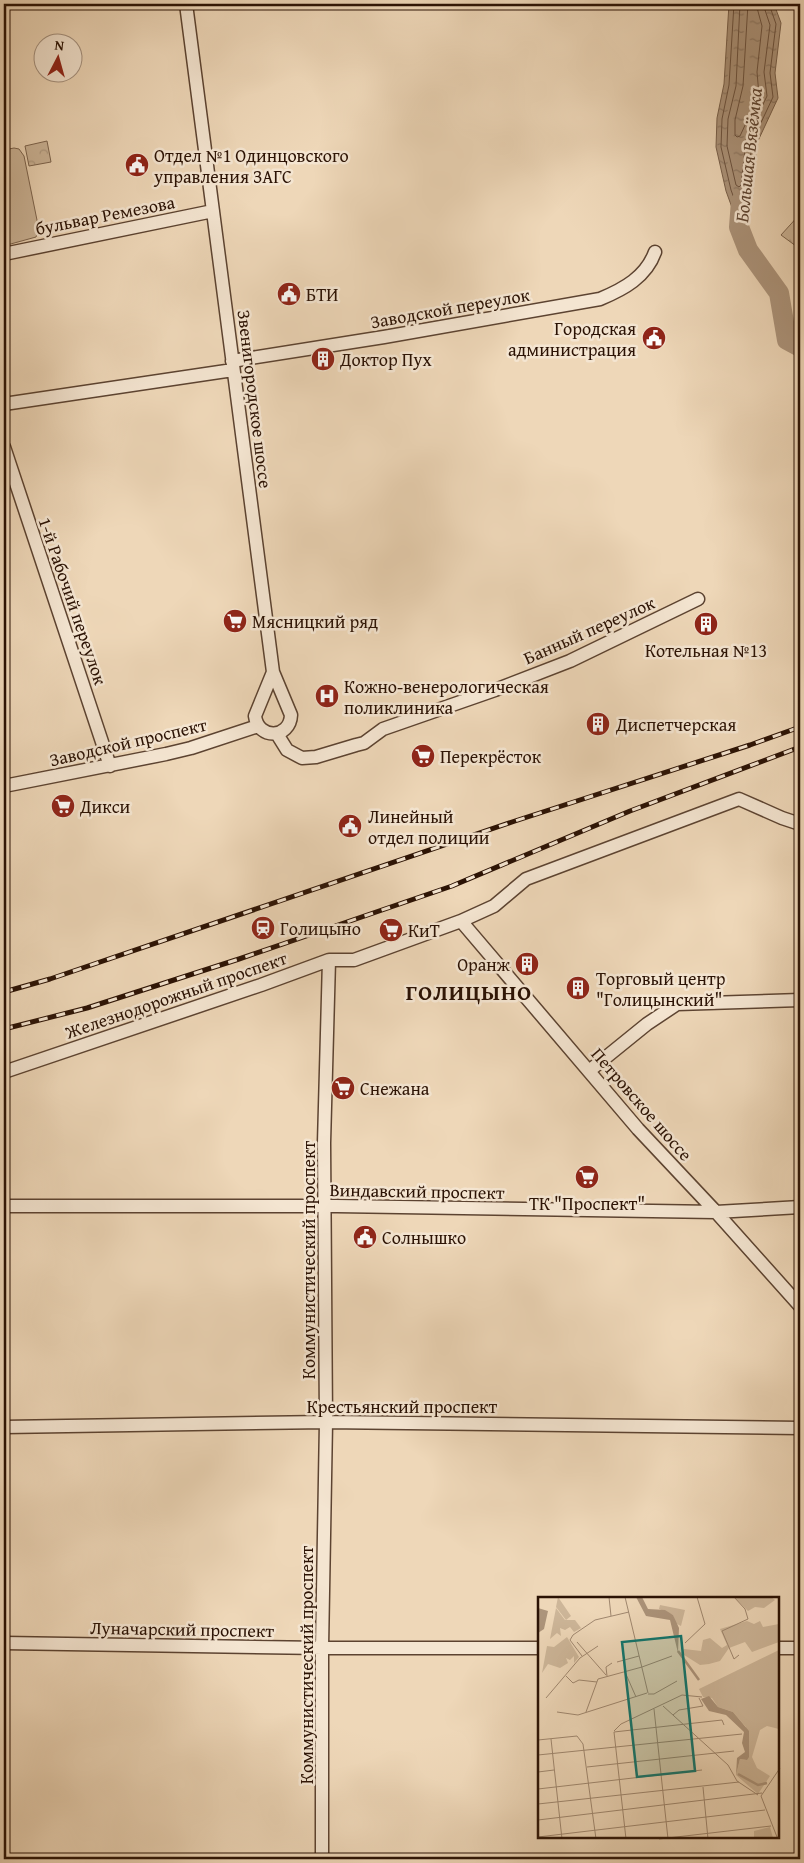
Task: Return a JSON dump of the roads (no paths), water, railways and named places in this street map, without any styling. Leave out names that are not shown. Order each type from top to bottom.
[{"type":"street","name":"Звенигородское шоссе","points":[[186,4],[201,131],[273,672]]},
{"type":"street","name":"бульвар Ремезова","points":[[4,254],[213,211]]},
{"type":"street","name":"Заводской переулок","points":[[232,365],[600,299],[631,284],[646,270],[655,252]]},
{"type":"street","points":[[4,404],[232,365]]},
{"type":"street","name":"1-й Рабочий переулок","points":[[4,447],[110,766]]},
{"type":"street","name":"Банный переулок","points":[[277,734],[287,750],[302,758],[316,757],[364,743],[383,729],[495,690],[570,661],[698,599]]},
{"type":"street","points":[[273,672],[291,715],[290,722],[284,731],[277,734],[266,733],[258,726],[255,716],[273,672]]},
{"type":"street","points":[[261,703],[274,699],[287,705]]},
{"type":"street","name":"Заводской проспект","points":[[4,786],[110,766],[191,748],[258,726]]},
{"type":"street","name":"Железнодорожный проспект","points":[[4,1072],[243,992],[329,960],[354,960],[461,921],[494,906],[526,879],[739,799],[800,824]]},
{"type":"street","name":"Петровское шоссе","points":[[461,921],[638,1129],[716,1212],[800,1306]]},
{"type":"street","name":"Коммунистический проспект","points":[[322,1859],[322,1648],[326,1422],[324,1207],[329,960]]},
{"type":"street","points":[[589,1071],[647,1024],[677,1004],[800,1000]]},
{"type":"street","name":"Виндавский проспект","points":[[4,1206],[324,1207],[716,1212],[800,1207]]},
{"type":"street","name":"Крестьянский проспект","points":[[4,1427],[326,1422],[800,1428]]},
{"type":"street","name":"Луначарский проспект","points":[[4,1643],[322,1648],[538,1648]]},
{"type":"street","points":[[779,1648],[800,1648]]},
{"type":"water","points":[[729,4],[774,4],[781,23],[775,73],[778,98],[757,143],[750,211],[739,227],[726,191],[716,147],[717,118],[724,84]]},
{"type":"waterway","name":"Большая Вязёмка","points":[[741,201],[739,227],[748,250],[779,293],[787,340],[800,347]]},
{"type":"railway","points":[[4,992],[50,979],[515,821],[800,727]]},
{"type":"railway","points":[[4,1029],[87,1008],[239,959],[452,886],[630,811],[800,747]]},
{"type":"place","name":"Отдел №1 Одинцовского управления ЗАГС","points":[[137,165]]},
{"type":"place","name":"БТИ","points":[[289,294]]},
{"type":"place","name":"Городская администрация","points":[[654,338]]},
{"type":"place","name":"Доктор Пух","points":[[323,359]]},
{"type":"place","name":"Мясницкий ряд","points":[[235,621]]},
{"type":"place","name":"Котельная №13","points":[[706,624]]},
{"type":"place","name":"Кожно-венерологическая поликлиника","points":[[327,696]]},
{"type":"place","name":"Диспетчерская","points":[[598,724]]},
{"type":"place","name":"Перекрёсток","points":[[423,756]]},
{"type":"place","name":"Дикси","points":[[63,806]]},
{"type":"place","name":"Линейный отдел полиции","points":[[350,826]]},
{"type":"place","name":"Голицыно","points":[[263,928]]},
{"type":"place","name":"КиТ","points":[[391,930]]},
{"type":"place","name":"Оранж","points":[[527,964]]},
{"type":"place","name":"Торговый центр \"Голицынский\"","points":[[578,988]]},
{"type":"place","name":"Снежана","points":[[343,1088]]},
{"type":"place","name":"ТК \"Проспект\"","points":[[587,1177]]},
{"type":"place","name":"Солнышко","points":[[365,1237]]},
{"type":"district","name":"ГОЛИЦЫНО","points":[[469,992]]}]
